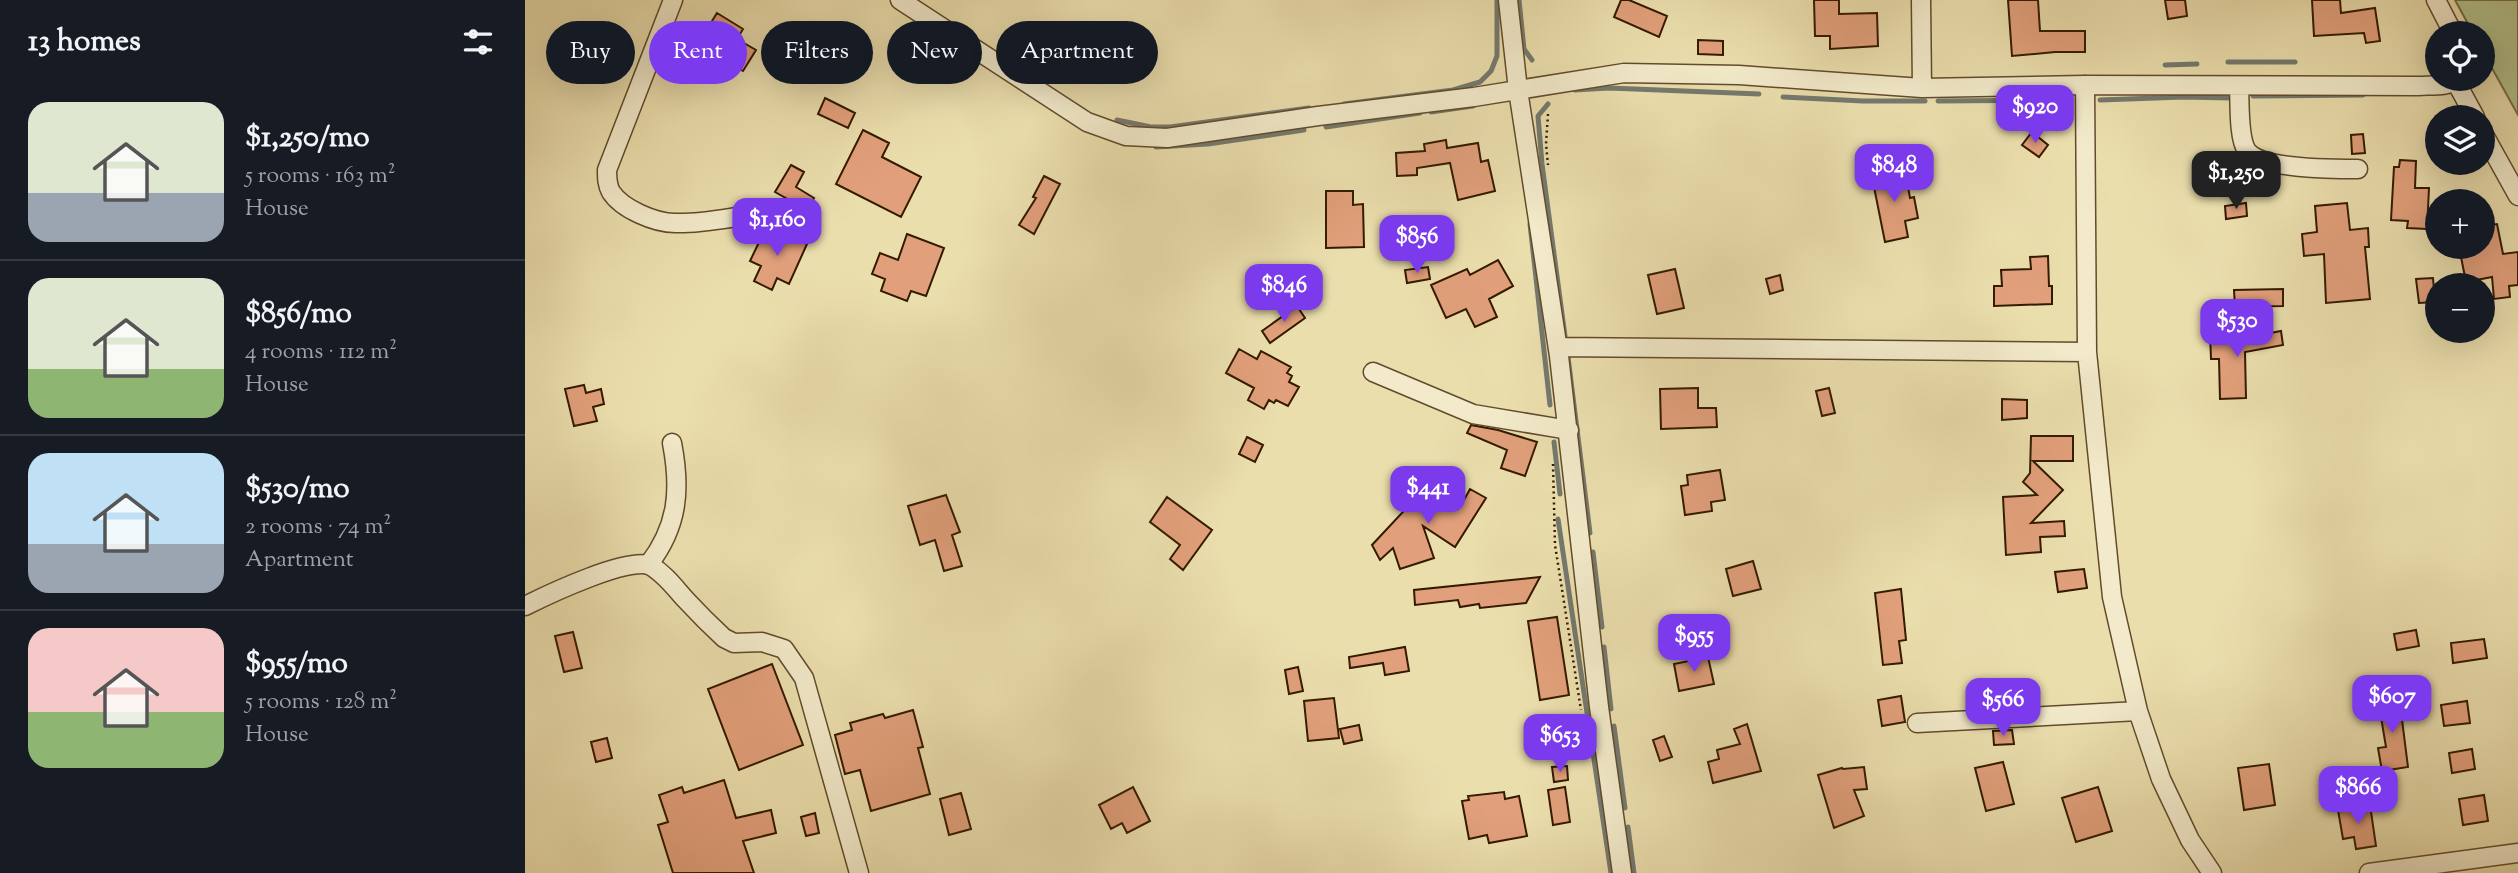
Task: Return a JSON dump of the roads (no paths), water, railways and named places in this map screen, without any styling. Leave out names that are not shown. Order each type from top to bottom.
[{"type":"street","points":[[673,0],[607,170],[608,184],[612,194],[623,203],[657,220],[674,223],[758,214]]},
{"type":"street","points":[[901,0],[1087,122],[1126,136],[1167,138],[1624,73],[1739,75],[1921,88],[2085,85],[2425,86]]},
{"type":"street","points":[[1508,0],[1518,90],[1569,430],[1598,693],[1622,873]]},
{"type":"street","points":[[1921,0],[1921,88]]},
{"type":"street","points":[[2436,0],[2447,21]]},
{"type":"street","points":[[2085,85],[2087,352],[2112,597],[2138,711],[2161,779],[2190,840],[2212,873]]},
{"type":"street","points":[[2239,86],[2246,150],[2260,161],[2303,167],[2358,169]]},
{"type":"street","points":[[2495,155],[2518,196]]},
{"type":"street","points":[[1558,346],[2087,352]]},
{"type":"street","points":[[1373,372],[1473,414],[1569,430]]},
{"type":"street","points":[[649,564],[663,547],[678,495],[672,443]]},
{"type":"street","points":[[525,606],[610,570],[634,563],[649,564],[724,638],[734,643],[762,642],[783,649],[804,678],[859,873]]},
{"type":"street","points":[[1917,723],[2138,711]]},
{"type":"street","points":[[2369,873],[2518,853]]},
{"type":"waterway","points":[[1344,104],[1453,90],[1480,82],[1491,71],[1497,56],[1497,0]]},
{"type":"waterway","points":[[1519,0],[1524,49],[1532,60]]},
{"type":"waterway","points":[[2228,62],[2295,62]]},
{"type":"waterway","points":[[2165,65],[2197,64]]},
{"type":"waterway","points":[[1575,90],[1609,88],[1759,94]]},
{"type":"waterway","points":[[2253,96],[2363,95]]},
{"type":"waterway","points":[[1783,97],[1925,101]]},
{"type":"waterway","points":[[2100,100],[2230,98]]},
{"type":"waterway","points":[[1938,101],[2063,100]]},
{"type":"waterway","points":[[1548,104],[1538,116],[1565,336]]},
{"type":"waterway","points":[[1431,112],[1473,106]]},
{"type":"waterway","points":[[1117,120],[1151,127],[1170,127],[1309,108]]},
{"type":"waterway","points":[[1326,127],[1420,113]]},
{"type":"waterway","points":[[1156,147],[1208,144],[1304,130]]},
{"type":"waterway","points":[[1530,224],[1550,405]]},
{"type":"waterway","points":[[1568,357],[1590,533]]},
{"type":"waterway","points":[[1554,442],[1560,494]]},
{"type":"waterway","points":[[1558,519],[1611,873]]},
{"type":"waterway","points":[[1593,552],[1602,627]]},
{"type":"waterway","points":[[1604,647],[1611,709]]},
{"type":"waterway","points":[[1614,726],[1625,808]]},
{"type":"waterway","points":[[1628,827],[1634,873]]}]
